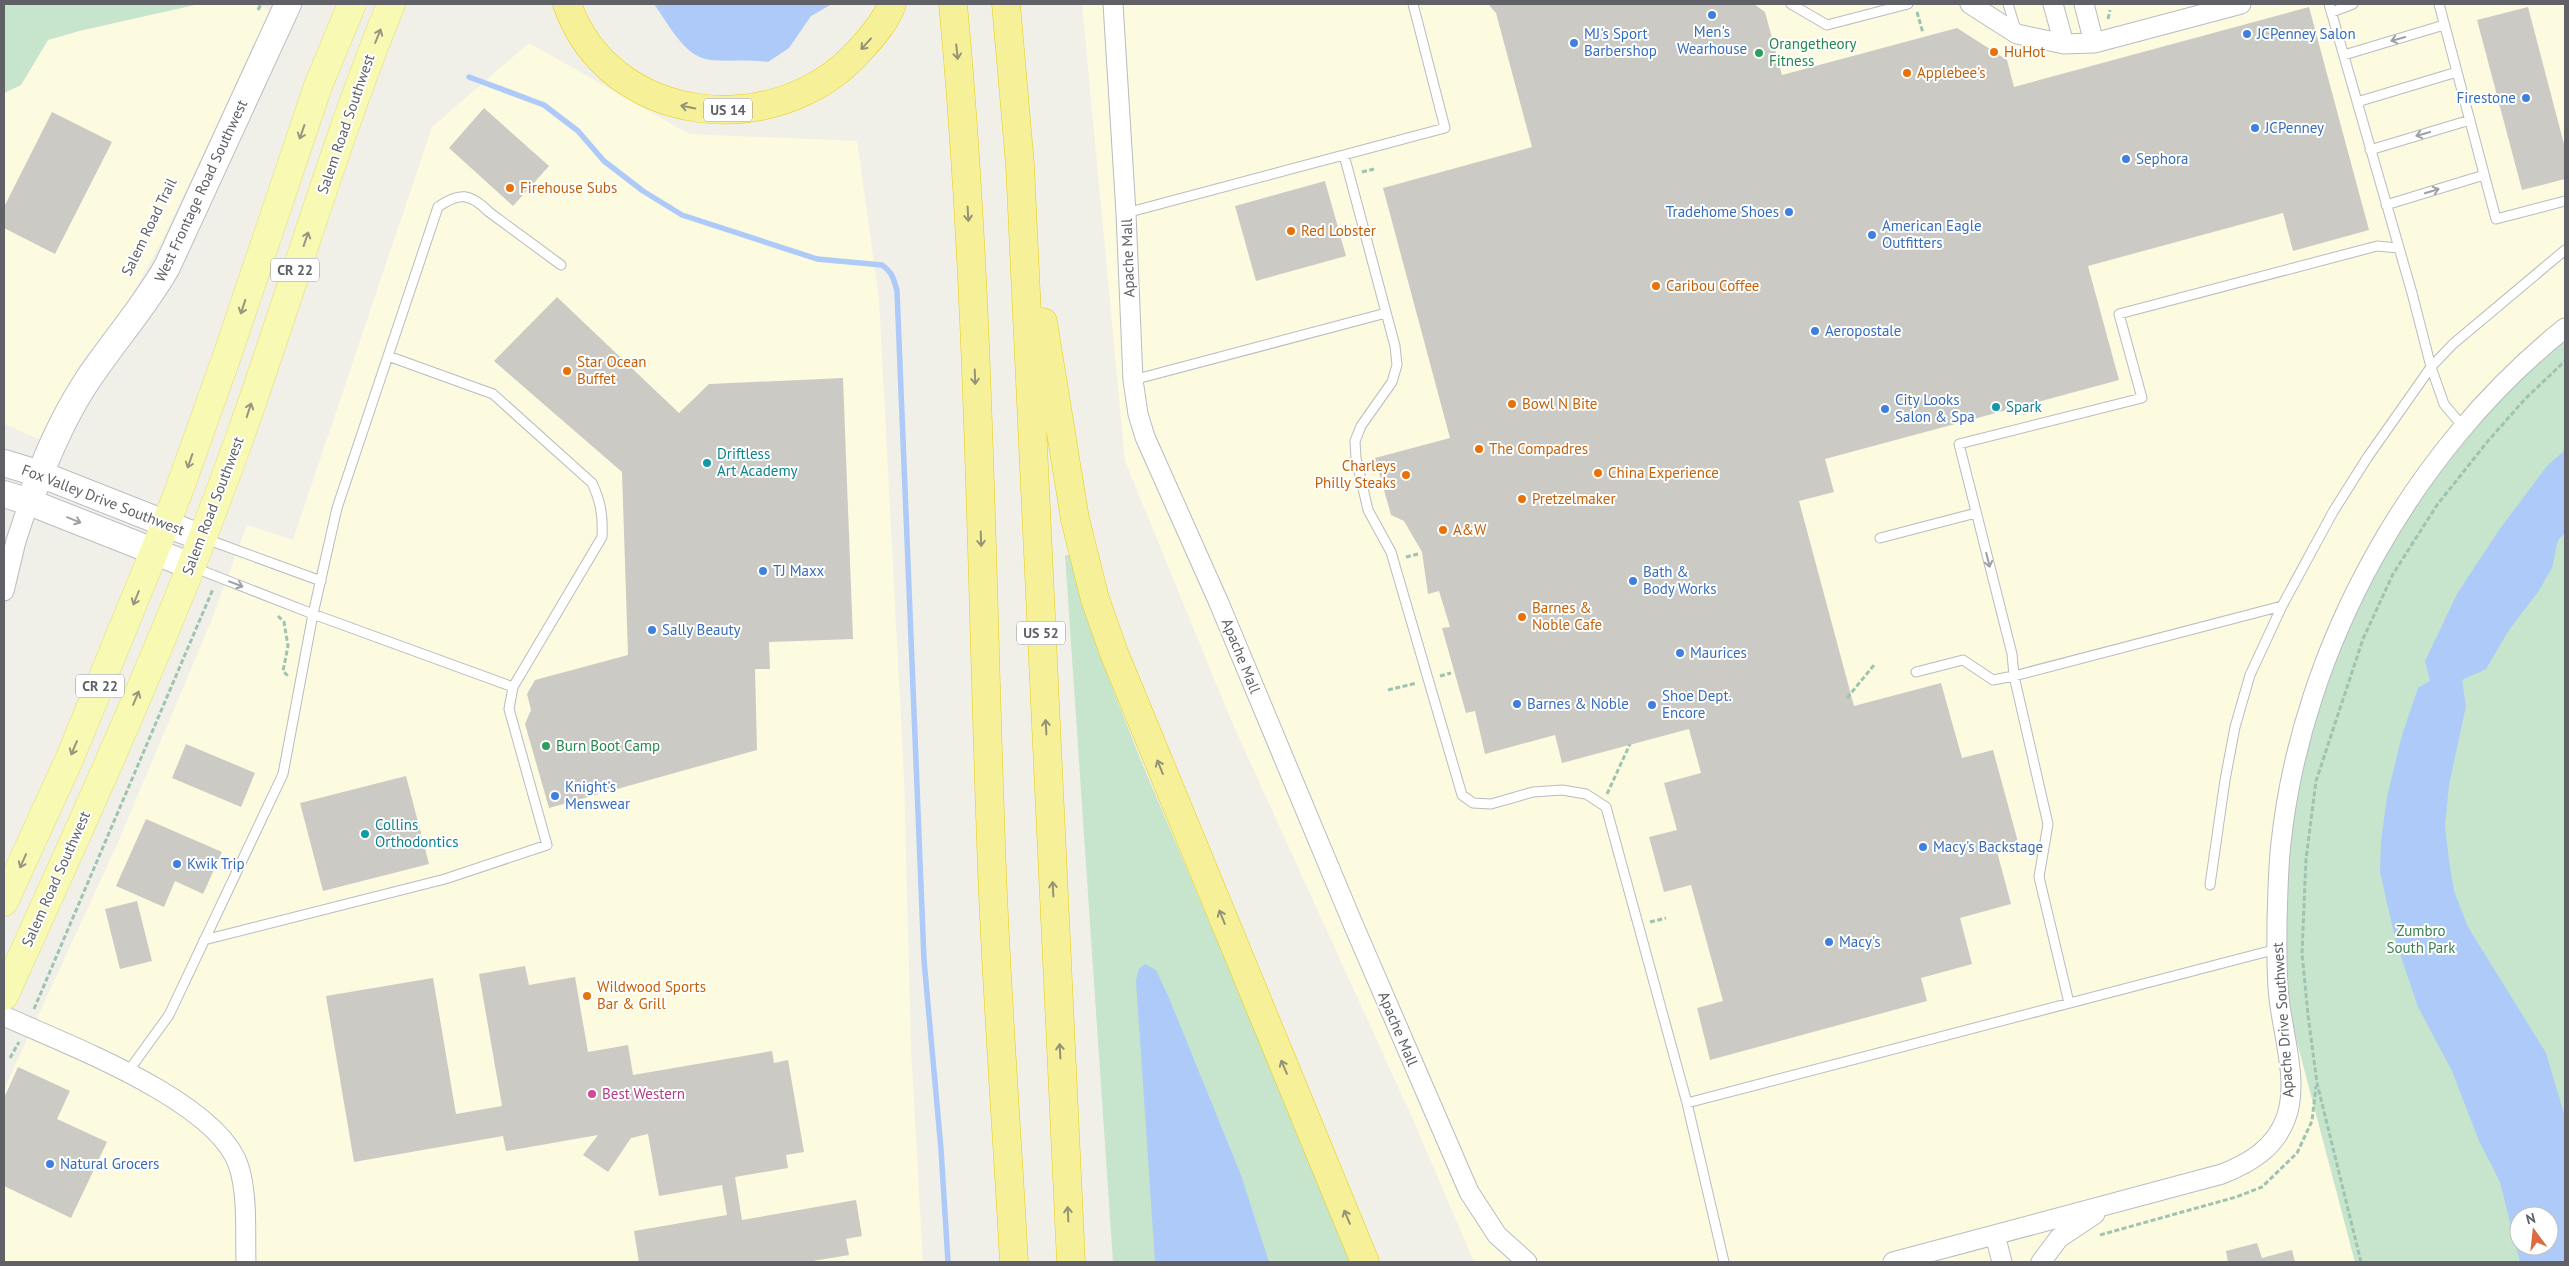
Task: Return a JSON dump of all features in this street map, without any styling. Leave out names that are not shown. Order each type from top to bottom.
[{"type":"highway","name":"US 14","points":[[567,4],[582,36],[619,76],[646,92],[678,105],[707,111],[758,106],[790,98],[812,88],[852,60],[872,38],[892,4]]},
{"type":"highway","points":[[953,4],[962,98],[971,276],[992,872],[1014,1262]]},
{"type":"highway","name":"US 52","points":[[1006,4],[1020,165],[1070,1262]]},
{"type":"highway","points":[[1020,165],[1058,427],[1075,519],[1095,599],[1114,653],[1151,744],[1365,1262]]},
{"type":"main road","name":"CR 22","points":[[4,902],[69,760],[166,524],[227,356],[318,86],[352,4]]},
{"type":"main road","name":"Salem Road Southwest","points":[[4,996],[71,847],[202,538],[242,432],[366,65],[391,4]]},
{"type":"street","name":"West Frontage Road Southwest","points":[[29,502],[64,420],[86,383],[147,302],[167,267],[288,4]]},
{"type":"street","name":"Apache Mall","points":[[1113,4],[1126,213],[1132,380],[1138,414],[1146,437],[1219,603],[1314,834],[1448,1146],[1483,1216],[1497,1235],[1527,1262]]},
{"type":"street","points":[[1970,4],[2017,34],[2064,44],[2094,43],[2241,4]]},
{"type":"street","points":[[2054,4],[2064,44]]},
{"type":"street","points":[[2084,4],[2094,43]]},
{"type":"street","name":"Apache Drive Southwest","points":[[1995,1235],[2222,1174],[2247,1164],[2266,1149],[2278,1135],[2286,1118],[2290,1100],[2290,1078],[2279,997],[2277,949],[2280,843],[2298,747],[2326,661],[2346,612],[2370,563],[2431,466],[2514,372],[2565,328]]},
{"type":"street","name":"Fox Valley Drive Southwest","points":[[4,463],[40,474],[202,538]]},
{"type":"street","name":"Fox Valley Drive Southwest","points":[[4,494],[29,502],[191,566]]},
{"type":"street","points":[[4,591],[16,541],[29,502]]},
{"type":"street","points":[[4,1016],[127,1073],[171,1096],[202,1118],[227,1142],[239,1167],[244,1207],[246,1262]]},
{"type":"street","points":[[2041,1262],[2059,1238],[2080,1222],[2116,1203]]},
{"type":"street","points":[[1894,1262],[1995,1235],[2002,1262]]},
{"type":"lane","points":[[1126,213],[1445,128],[1413,4]]},
{"type":"lane","points":[[1791,4],[1827,25],[1908,4]]},
{"type":"lane","points":[[2008,4],[2017,34]]},
{"type":"lane","points":[[2353,4],[2330,8],[2412,293],[2431,367],[2444,404],[2464,428]]},
{"type":"lane","points":[[2438,4],[2496,219],[2565,201]]},
{"type":"lane","points":[[2344,55],[2444,25]]},
{"type":"lane","points":[[2357,102],[2457,72]]},
{"type":"lane","points":[[2370,150],[2470,120]]},
{"type":"lane","points":[[1344,155],[1386,313],[1397,365],[1392,382],[1361,426],[1356,441],[1356,458],[1368,510],[1391,552],[1462,795],[1473,803],[1491,804],[1533,792],[1562,790],[1586,794],[1606,807],[1686,1103],[1724,1262]]},
{"type":"lane","points":[[2386,205],[2484,175]]},
{"type":"lane","points":[[127,1073],[169,1015],[283,774],[313,614],[337,508],[438,207],[452,197],[465,196],[478,202],[488,212],[561,265]]},
{"type":"lane","points":[[2070,1003],[2039,877],[2048,824],[2014,676],[2012,654],[1959,444],[2142,398],[2119,314],[2377,246],[2398,248]]},
{"type":"lane","points":[[2210,885],[2225,780],[2235,727],[2250,675],[2282,606],[2333,512],[2367,458],[2431,367],[2453,344],[2565,250]]},
{"type":"lane","points":[[1132,380],[1386,313]]},
{"type":"lane","points":[[204,940],[446,879],[547,845],[509,709],[513,687],[602,537],[601,500],[592,483],[493,394],[388,356]]},
{"type":"lane","points":[[1880,538],[1976,513]]},
{"type":"lane","points":[[202,538],[321,580]]},
{"type":"lane","points":[[191,566],[313,614],[513,687]]},
{"type":"lane","points":[[1916,672],[1964,660],[1993,680],[2282,606]]},
{"type":"lane","points":[[1686,1103],[2277,949]]},
{"type":"path","points":[[254,18],[261,4]]},
{"type":"path","points":[[1915,4],[1923,33]]},
{"type":"path","points":[[2361,1262],[2316,1083],[2302,953],[2306,859],[2316,781],[2363,639],[2393,574],[2437,506],[2488,441],[2525,399],[2565,361]]},
{"type":"path","points":[[10,1058],[27,1026],[213,590],[217,576]]},
{"type":"path","points":[[213,590],[221,592]]},
{"type":"path","points":[[270,610],[284,622],[288,646],[283,671],[299,688]]},
{"type":"path","points":[[1847,698],[1874,664]]},
{"type":"path","points":[[1602,804],[1630,744]]},
{"type":"shaded area","points":[[199,4],[256,4],[271,11],[161,243],[125,307],[80,364],[39,439],[4,424],[4,93],[21,85],[48,40],[79,31]]},
{"type":"shaded area","points":[[1082,4],[2565,4],[2565,327],[2277,966],[2355,1262],[1474,1262],[1415,1124],[1231,720],[1125,461]]},
{"type":"shaded area","points":[[529,43],[689,134],[857,141],[879,299],[904,778],[911,1050],[923,1262],[4,1262],[4,1090],[116,847],[210,624],[247,525],[293,540],[432,127]]},
{"type":"green space","points":[[4,4],[199,4],[79,31],[48,40],[21,85],[4,93]]},
{"type":"green space","name":"Zumbro South Park","points":[[2565,327],[2565,1262],[2355,1262],[2277,966],[2280,842],[2327,658],[2401,512]]},
{"type":"green space","points":[[1065,555],[1073,555],[1100,656],[1139,756],[1353,1262],[1113,1262]]},
{"type":"water","points":[[654,4],[832,4],[811,16],[789,48],[768,62],[717,61],[701,58],[692,53],[678,38]]},
{"type":"water","points":[[2565,450],[2565,533],[2558,540],[2552,568],[2538,592],[2509,630],[2486,669],[2462,680],[2466,706],[2449,785],[2445,826],[2454,891],[2468,927],[2546,1053],[2565,1117],[2565,1262],[2520,1262],[2518,1256],[2559,1256],[2559,1206],[2509,1206],[2509,1218],[2500,1182],[2479,1141],[2452,1071],[2418,1007],[2396,942],[2380,872],[2381,841],[2387,797],[2402,735],[2418,688],[2430,681],[2425,661],[2457,594],[2499,530],[2547,466]]},
{"type":"water","points":[[1145,964],[1156,970],[1169,998],[1241,1175],[1269,1262],[1155,1262],[1136,980],[1139,969]]},
{"type":"building","points":[[1488,4],[1754,4],[1765,12],[1782,75],[1957,28],[2007,60],[2014,87],[2309,7],[2369,230],[2293,251],[2283,213],[2088,266],[2119,380],[1825,459],[1834,492],[1799,501],[1854,706],[1941,683],[1962,758],[1993,750],[2018,842],[1996,848],[2011,904],[1960,918],[1972,964],[1921,978],[1927,1001],[1710,1060],[1697,1008],[1723,1001],[1691,885],[1664,892],[1649,837],[1677,830],[1664,783],[1701,773],[1689,729],[1562,763],[1555,735],[1485,754],[1475,711],[1466,713],[1442,628],[1450,627],[1439,591],[1428,594],[1422,552],[1404,521],[1391,515],[1375,458],[1450,438],[1383,188],[1532,147],[1496,13]]},
{"type":"building","points":[[2528,7],[2565,148],[2565,179],[2522,190],[2477,20]]},
{"type":"building","points":[[484,108],[549,166],[513,206],[449,148]]},
{"type":"building","points":[[52,112],[112,142],[55,254],[4,228],[4,207]]},
{"type":"building","name":"Red Lobster","points":[[1325,181],[1346,256],[1256,281],[1235,206]]},
{"type":"building","points":[[557,297],[679,413],[709,384],[843,378],[853,639],[769,642],[770,669],[755,669],[757,750],[549,808],[525,724],[531,710],[527,694],[535,680],[628,655],[622,472],[494,361]]},
{"type":"building","points":[[186,744],[255,773],[241,807],[172,778]]},
{"type":"building","name":"Collins Orthodontics","points":[[406,776],[429,864],[323,891],[300,803]]},
{"type":"building","points":[[146,819],[222,852],[203,894],[175,881],[164,907],[116,886]]},
{"type":"building","points":[[137,901],[152,961],[120,969],[105,909]]},
{"type":"building","points":[[525,966],[529,985],[575,977],[588,1052],[628,1045],[633,1075],[772,1051],[774,1063],[788,1060],[804,1152],[786,1155],[788,1168],[735,1177],[742,1220],[856,1200],[862,1236],[846,1239],[849,1255],[807,1262],[639,1262],[634,1231],[727,1215],[722,1185],[659,1196],[648,1134],[631,1138],[608,1172],[583,1155],[598,1135],[506,1151],[503,1136],[354,1162],[326,996],[433,978],[456,1114],[502,1106],[479,974]]},
{"type":"building","name":"Natural Grocers","points":[[18,1067],[70,1091],[57,1119],[107,1142],[71,1218],[4,1186],[4,1098]]},
{"type":"building","points":[[2257,1243],[2262,1258],[2292,1250],[2295,1262],[2228,1262],[2226,1251]]},
{"type":"waterway","points":[[469,77],[544,105],[578,131],[604,161],[643,191],[682,215],[817,259],[882,265],[894,279],[897,291],[924,960],[941,1149],[948,1262]]},
{"type":"place","name":"Men's Wearhouse","points":[[1712,15]]},
{"type":"place","name":"JCPenney Salon","points":[[2247,34]]},
{"type":"place","name":"MJ's Sport Barbershop","points":[[1574,43]]},
{"type":"place","name":"HuHot","points":[[1994,52]]},
{"type":"place","name":"Orangetheory Fitness","points":[[1759,53]]},
{"type":"place","name":"Applebee's","points":[[1907,73]]},
{"type":"place","name":"Firestone","points":[[2526,98]]},
{"type":"place","name":"JCPenney","points":[[2255,128]]},
{"type":"place","name":"Sephora","points":[[2126,159]]},
{"type":"place","name":"Firehouse Subs","points":[[510,188]]},
{"type":"place","name":"Tradehome Shoes","points":[[1789,212]]},
{"type":"place","name":"Red Lobster","points":[[1291,231]]},
{"type":"place","name":"American Eagle Outfitters","points":[[1872,235]]},
{"type":"place","name":"Caribou Coffee","points":[[1656,286]]},
{"type":"place","name":"Aeropostale","points":[[1815,331]]},
{"type":"place","name":"Star Ocean Buffet","points":[[567,371]]},
{"type":"place","name":"Bowl N Bite","points":[[1512,404]]},
{"type":"place","name":"Spark","points":[[1996,407]]},
{"type":"place","name":"City Looks Salon & Spa","points":[[1885,409]]},
{"type":"place","name":"The Compadres","points":[[1479,449]]},
{"type":"place","name":"Driftless Art Academy","points":[[707,463]]},
{"type":"place","name":"China Experience","points":[[1598,473]]},
{"type":"place","name":"Charleys Philly Steaks","points":[[1406,475]]},
{"type":"place","name":"Pretzelmaker","points":[[1522,499]]},
{"type":"place","name":"A&W","points":[[1443,530]]},
{"type":"place","name":"TJ Maxx","points":[[763,571]]},
{"type":"place","name":"Bath & Body Works","points":[[1633,581]]},
{"type":"place","name":"Barnes & Noble Cafe","points":[[1522,617]]},
{"type":"place","name":"Sally Beauty","points":[[652,630]]},
{"type":"place","name":"Maurices","points":[[1680,653]]},
{"type":"place","name":"Barnes & Noble","points":[[1517,704]]},
{"type":"place","name":"Shoe Dept. Encore","points":[[1652,705]]},
{"type":"place","name":"Burn Boot Camp","points":[[546,746]]},
{"type":"place","name":"Knight's Menswear","points":[[555,796]]},
{"type":"place","name":"Collins Orthodontics","points":[[365,834]]},
{"type":"place","name":"Macy's Backstage","points":[[1923,847]]},
{"type":"place","name":"Kwik Trip","points":[[177,864]]},
{"type":"place","name":"Macy's","points":[[1829,942]]},
{"type":"place","name":"Wildwood Sports Bar & Grill","points":[[587,996]]},
{"type":"place","name":"Best Western","points":[[592,1094]]},
{"type":"place","name":"Natural Grocers","points":[[50,1164]]}]
